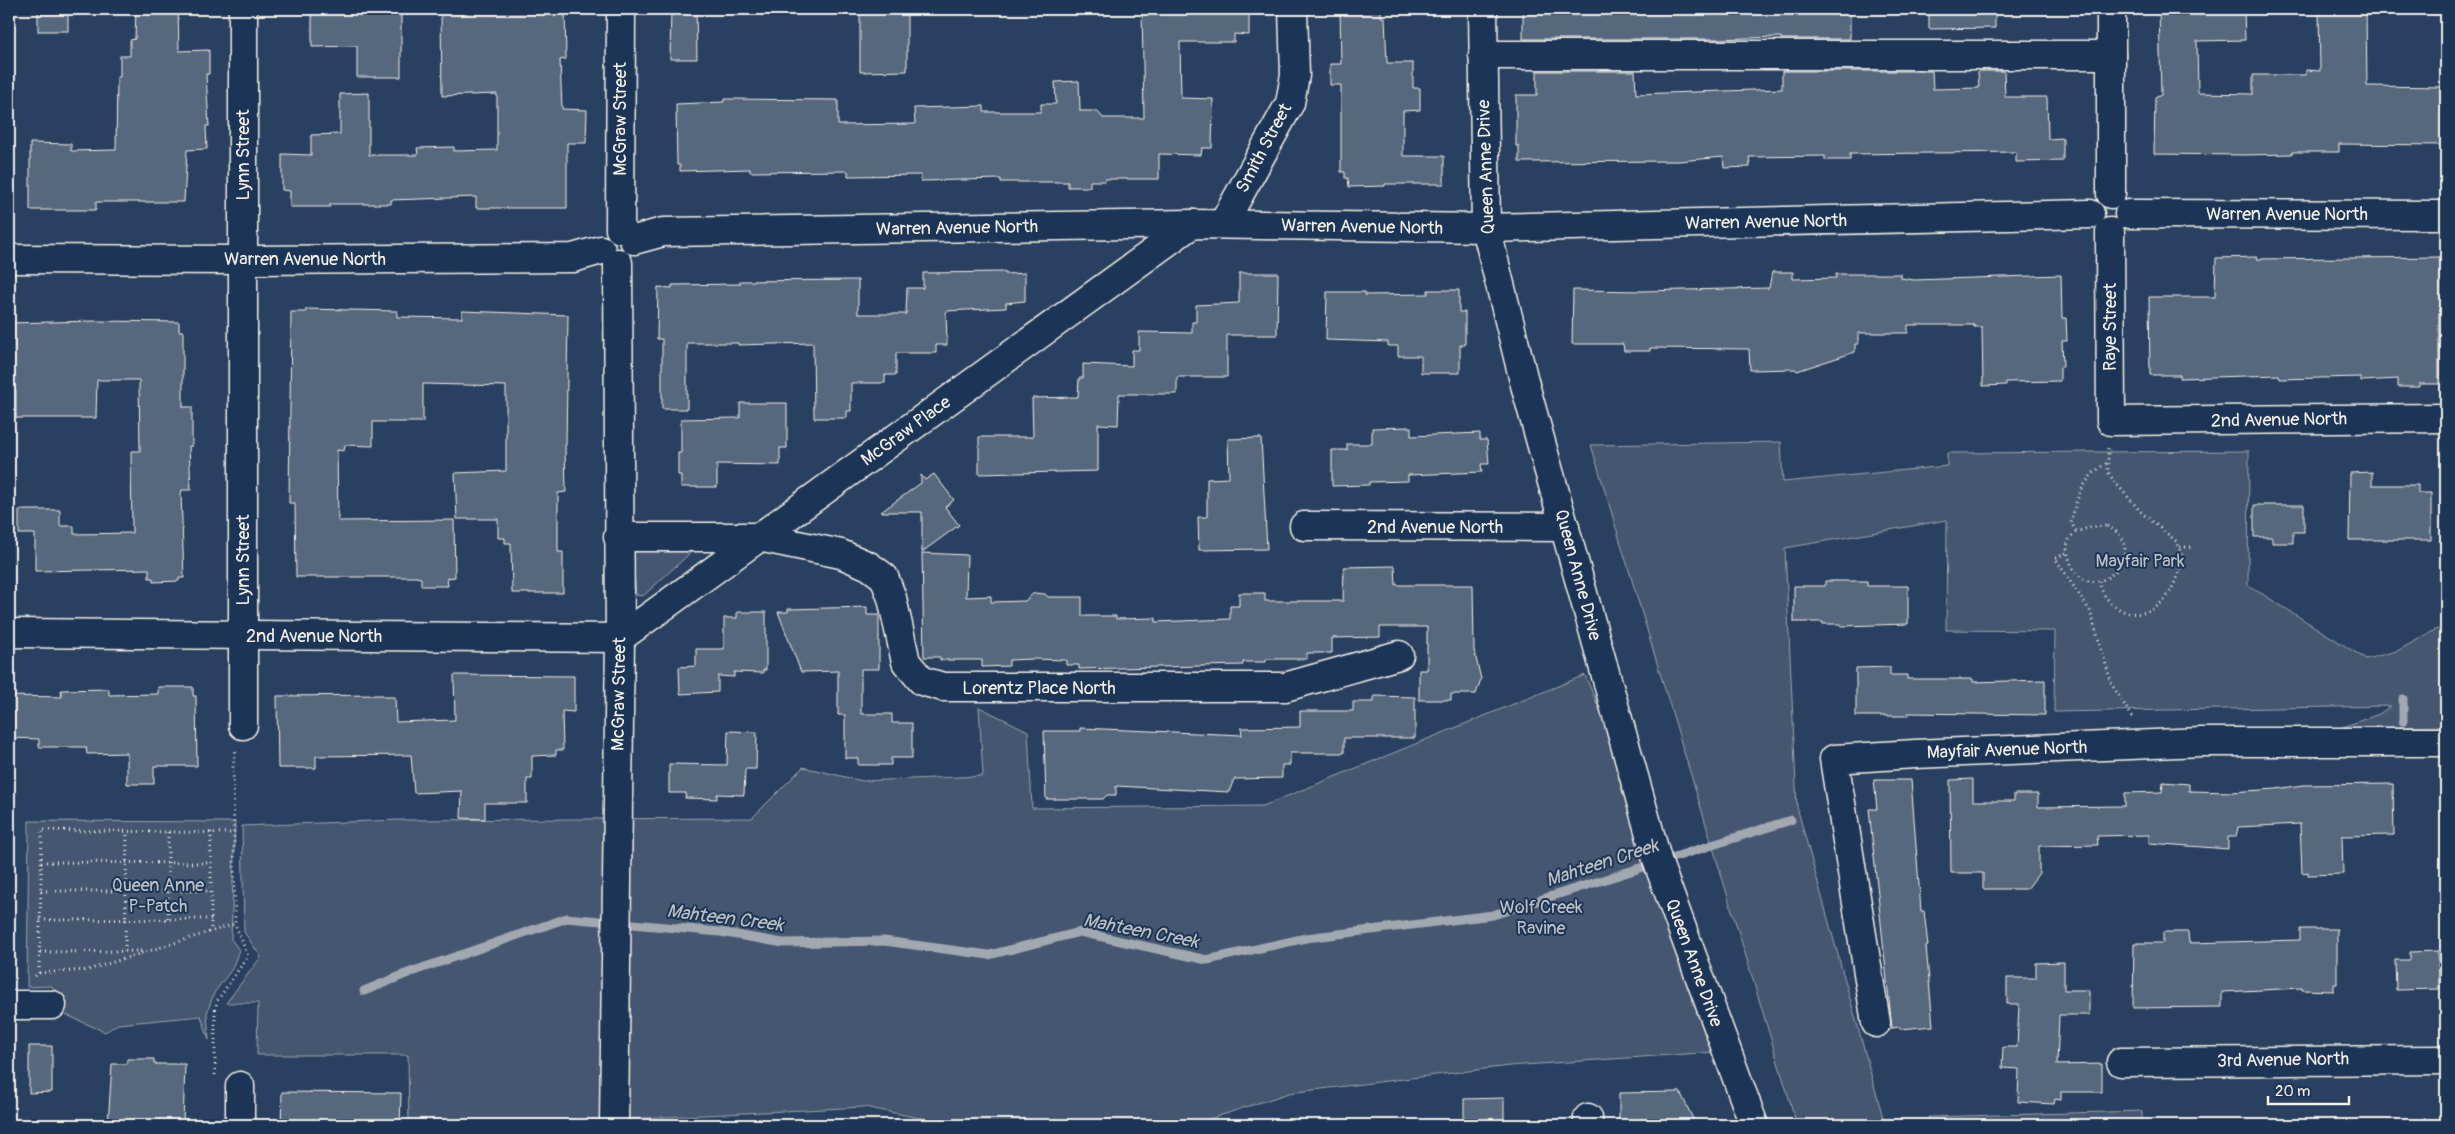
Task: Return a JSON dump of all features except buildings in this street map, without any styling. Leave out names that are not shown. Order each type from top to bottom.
[{"type":"street","name":"Lynn Street","points":[[243,9],[243,725]]},
{"type":"street","name":"McGraw Street","points":[[621,9],[627,235]]},
{"type":"street","name":"Smith Street","points":[[1223,224],[1290,103],[1295,76],[1293,9]]},
{"type":"street","name":"Queen Anne Drive","points":[[1483,9],[1486,228],[1525,385],[1658,863],[1754,1125]]},
{"type":"street","points":[[2111,9],[2111,194]]},
{"type":"street","points":[[1483,55],[2111,55]]},
{"type":"street","points":[[2111,194],[2124,200],[2129,214],[2121,229],[2110,232],[2096,228],[2090,214],[2095,199],[2111,194]]},
{"type":"street","name":"Warren Avenue North","points":[[627,235],[663,232],[1192,224],[1486,228],[2090,214]]},
{"type":"street","name":"Warren Avenue North","points":[[2129,214],[2446,215]]},
{"type":"street","name":"McGraw Place","points":[[620,638],[1192,224]]},
{"type":"street","points":[[610,257],[602,239],[605,235],[609,231],[627,235]]},
{"type":"street","name":"Raye Street","points":[[2110,232],[2111,421]]},
{"type":"street","name":"Warren Avenue North","points":[[9,259],[243,260],[610,257]]},
{"type":"street","name":"McGraw Street","points":[[610,257],[620,638],[614,1125]]},
{"type":"street","name":"2nd Avenue North","points":[[2111,421],[2446,418]]},
{"type":"street","name":"2nd Avenue North","points":[[1304,526],[1565,527]]},
{"type":"street","points":[[618,538],[759,537]]},
{"type":"street","name":"Lorentz Place North","points":[[759,537],[841,554],[869,566],[884,577],[892,598],[906,662],[922,681],[943,687],[1285,687],[1399,655]]},
{"type":"street","name":"2nd Avenue North","points":[[9,633],[620,638]]},
{"type":"street","name":"Mayfair Avenue North","points":[[1876,1023],[1834,759],[2202,742],[2446,742]]},
{"type":"street","points":[[9,1005],[52,1005]]},
{"type":"street","name":"3rd Avenue North","points":[[2121,1062],[2446,1060]]},
{"type":"street","points":[[240,1086],[240,1125]]},
{"type":"path","points":[[2099,581],[2101,592],[2115,609],[2134,614],[2153,610],[2163,602],[2176,581],[2183,557],[2180,547],[2159,526],[2142,513],[2114,481],[2108,472],[2108,451]]},
{"type":"path","points":[[2076,531],[2071,523],[2079,494],[2095,470],[2107,463]]},
{"type":"path","points":[[2106,526],[2115,530],[2122,538],[2125,555],[2121,567],[2110,578],[2091,582],[2081,578],[2074,569],[2066,553],[2070,538],[2076,531],[2088,527],[2106,526]]},
{"type":"path","points":[[2180,547],[2195,547]]},
{"type":"path","points":[[2066,553],[2055,558],[2090,611],[2112,685],[2133,718],[2142,718]]},
{"type":"path","points":[[215,1079],[215,1010],[217,1001],[248,956],[234,924],[233,764],[243,725]]},
{"type":"path","points":[[39,973],[42,830],[233,833]]},
{"type":"path","points":[[126,952],[127,831]]},
{"type":"path","points":[[168,832],[168,919]]},
{"type":"path","points":[[211,832],[211,932]]},
{"type":"path","points":[[41,862],[211,863]]},
{"type":"path","points":[[41,891],[211,891]]},
{"type":"path","points":[[40,920],[211,919]]},
{"type":"path","points":[[29,982],[39,973],[88,970],[234,924]]},
{"type":"path","points":[[40,952],[148,952]]},
{"type":"green space","name":"Mayfair Park","points":[[1781,442],[1783,482],[1947,466],[1947,453],[2249,451],[2248,585],[2366,659],[2397,651],[2437,629],[2446,633],[2446,726],[2340,728],[2379,714],[2391,706],[2054,712],[2055,631],[1946,630],[1947,520],[1785,548],[1797,807],[1885,1125],[1797,1125],[1591,445]]},
{"type":"green space","points":[[698,546],[643,596],[636,595],[632,547]]},
{"type":"green space","name":"Wolf Creek Ravine","points":[[1585,675],[1619,756],[1716,1052],[1509,1066],[1289,1093],[1191,1125],[955,1125],[864,1107],[583,1121],[409,1125],[408,1055],[257,1055],[258,1003],[226,1003],[261,957],[244,932],[242,826],[398,820],[752,818],[803,767],[862,781],[983,776],[979,707],[1028,731],[1032,808],[1263,806]]},
{"type":"green space","name":"Queen Anne P-Patch","points":[[29,821],[235,822],[231,939],[239,950],[232,969],[214,993],[207,1013],[209,1040],[201,1016],[118,1024],[105,1032],[62,1013],[52,986],[27,987]]},
{"type":"green space","points":[[2142,1111],[2142,1125],[1931,1125],[1928,1117]]},
{"type":"waterway","points":[[2403,699],[2403,721]]},
{"type":"waterway","name":"Mahteen Creek","points":[[364,991],[408,973],[567,918],[720,932],[783,943],[884,941],[989,955],[1080,932],[1207,960],[1306,938],[1493,915],[1791,820]]}]
